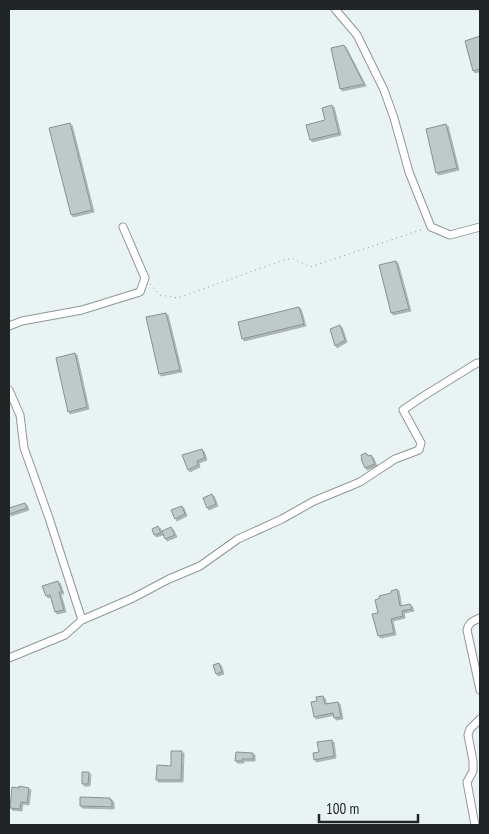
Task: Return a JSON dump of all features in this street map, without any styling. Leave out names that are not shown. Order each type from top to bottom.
[{"type":"street","points":[[335,9],[357,35],[384,90],[409,172],[431,227],[450,235],[480,227]]},
{"type":"street","points":[[9,326],[22,321],[82,310],[140,292],[145,278],[124,227]]},
{"type":"street","points":[[9,658],[65,635],[82,620],[200,566],[238,538],[282,519],[314,501],[360,482],[395,459],[418,450],[421,443],[403,410],[477,363],[480,363]]},
{"type":"street","points":[[9,390],[20,415],[24,448],[82,620]]},
{"type":"street","points":[[480,618],[472,621],[467,630],[480,690]]},
{"type":"street","points":[[475,825],[467,782],[473,771],[468,735],[470,729],[480,720]]},
{"type":"path","points":[[145,278],[160,294],[178,298],[292,258],[310,267],[431,227]]},
{"type":"building","points":[[480,36],[480,69],[473,71],[465,41]]},
{"type":"building","points":[[344,45],[364,84],[340,89],[331,48]]},
{"type":"building","points":[[332,105],[339,133],[310,140],[306,125],[325,120],[322,108]]},
{"type":"building","points":[[70,123],[92,210],[71,215],[49,128]]},
{"type":"building","points":[[446,124],[457,168],[436,173],[426,129]]},
{"type":"building","points":[[396,261],[409,309],[391,313],[379,265]]},
{"type":"building","points":[[299,307],[304,324],[242,339],[238,322]]},
{"type":"building","points":[[166,313],[180,370],[159,374],[146,317]]},
{"type":"building","points":[[340,325],[345,340],[335,346],[330,329]]},
{"type":"building","points":[[75,353],[87,407],[68,412],[56,358]]},
{"type":"building","points":[[202,449],[205,458],[197,461],[198,465],[188,470],[182,455]]},
{"type":"building","points":[[366,453],[368,456],[371,455],[375,464],[365,468],[361,455]]},
{"type":"building","points":[[212,494],[216,504],[207,508],[203,498]]},
{"type":"building","points":[[25,503],[27,508],[9,514],[9,508]]},
{"type":"building","points":[[182,506],[185,514],[175,519],[171,510]]},
{"type":"building","points":[[158,526],[161,533],[154,535],[152,529]]},
{"type":"building","points":[[171,527],[175,535],[165,539],[162,531]]},
{"type":"building","points":[[58,581],[62,592],[59,592],[64,610],[55,612],[50,595],[46,596],[42,586]]},
{"type":"building","points":[[397,589],[400,606],[410,604],[412,609],[402,611],[403,616],[391,619],[394,633],[378,636],[372,614],[378,613],[375,600],[380,598],[379,596],[391,593],[391,591]]},
{"type":"building","points":[[219,663],[222,672],[216,674],[213,665]]},
{"type":"building","points":[[323,696],[325,704],[338,702],[341,717],[334,718],[333,713],[314,717],[311,702],[317,701],[316,697]]},
{"type":"building","points":[[332,740],[334,756],[314,760],[313,753],[319,752],[317,742]]},
{"type":"building","points":[[171,751],[182,751],[181,780],[156,780],[157,765],[171,766]]},
{"type":"building","points":[[236,752],[253,753],[253,759],[235,761]]},
{"type":"building","points":[[82,772],[89,772],[88,784],[82,784]]},
{"type":"building","points":[[19,786],[29,788],[27,803],[21,802],[20,809],[10,808],[12,787],[19,788]]},
{"type":"building","points":[[80,797],[110,798],[112,800],[112,807],[80,806]]}]
